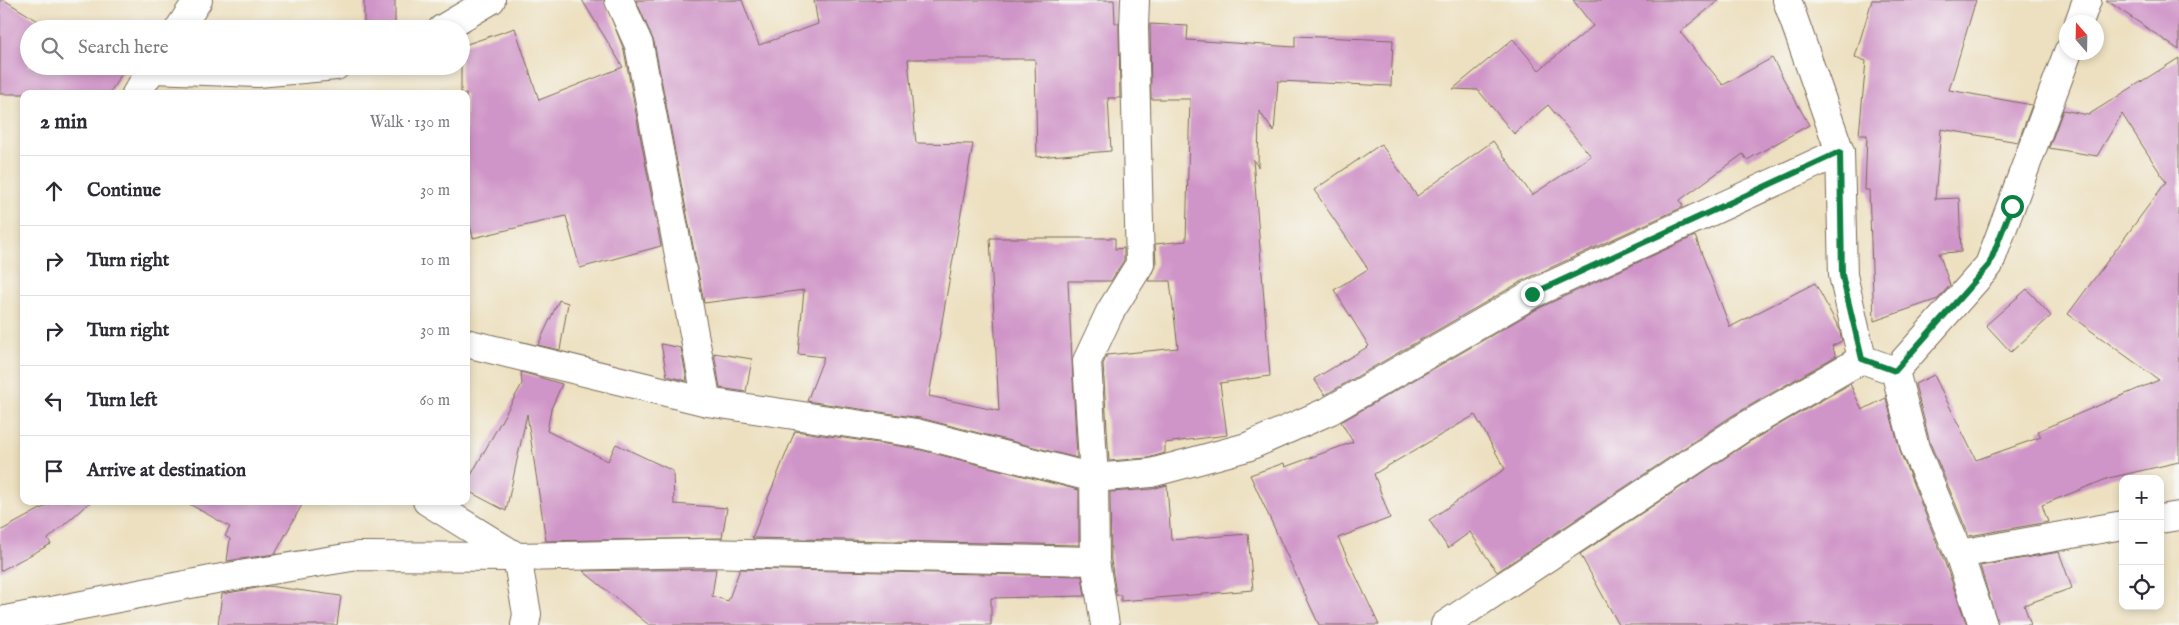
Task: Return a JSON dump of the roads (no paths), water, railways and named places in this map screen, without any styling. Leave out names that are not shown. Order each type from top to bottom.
[{"type":"street","points":[[185,20],[198,0]]},
{"type":"street","points":[[457,20],[491,0]]},
{"type":"street","points":[[619,0],[639,45],[707,402]]},
{"type":"street","points":[[1105,625],[1095,561],[1094,478],[1087,361],[1110,312],[1140,264],[1134,46],[1135,0]]},
{"type":"street","points":[[1787,0],[1840,152],[1842,275],[1862,359]]},
{"type":"street","points":[[2082,15],[2087,0]]},
{"type":"street","points":[[1895,371],[1989,265],[2065,60]]},
{"type":"street","points":[[139,90],[148,75]]},
{"type":"street","points":[[470,344],[707,402],[916,433],[1094,478],[1151,473],[1247,447],[1329,411],[1532,294],[1840,152]]},
{"type":"street","points":[[1862,359],[1895,371]]},
{"type":"street","points":[[1445,625],[1741,429],[1862,359]]},
{"type":"street","points":[[1895,371],[1915,448],[1959,554],[1983,625]]},
{"type":"street","points":[[434,505],[517,556],[527,614],[525,625]]},
{"type":"street","points":[[2164,518],[2179,516]]},
{"type":"street","points":[[1959,554],[2119,526]]},
{"type":"street","points":[[0,621],[216,579],[358,556],[702,553],[1095,561]]}]
